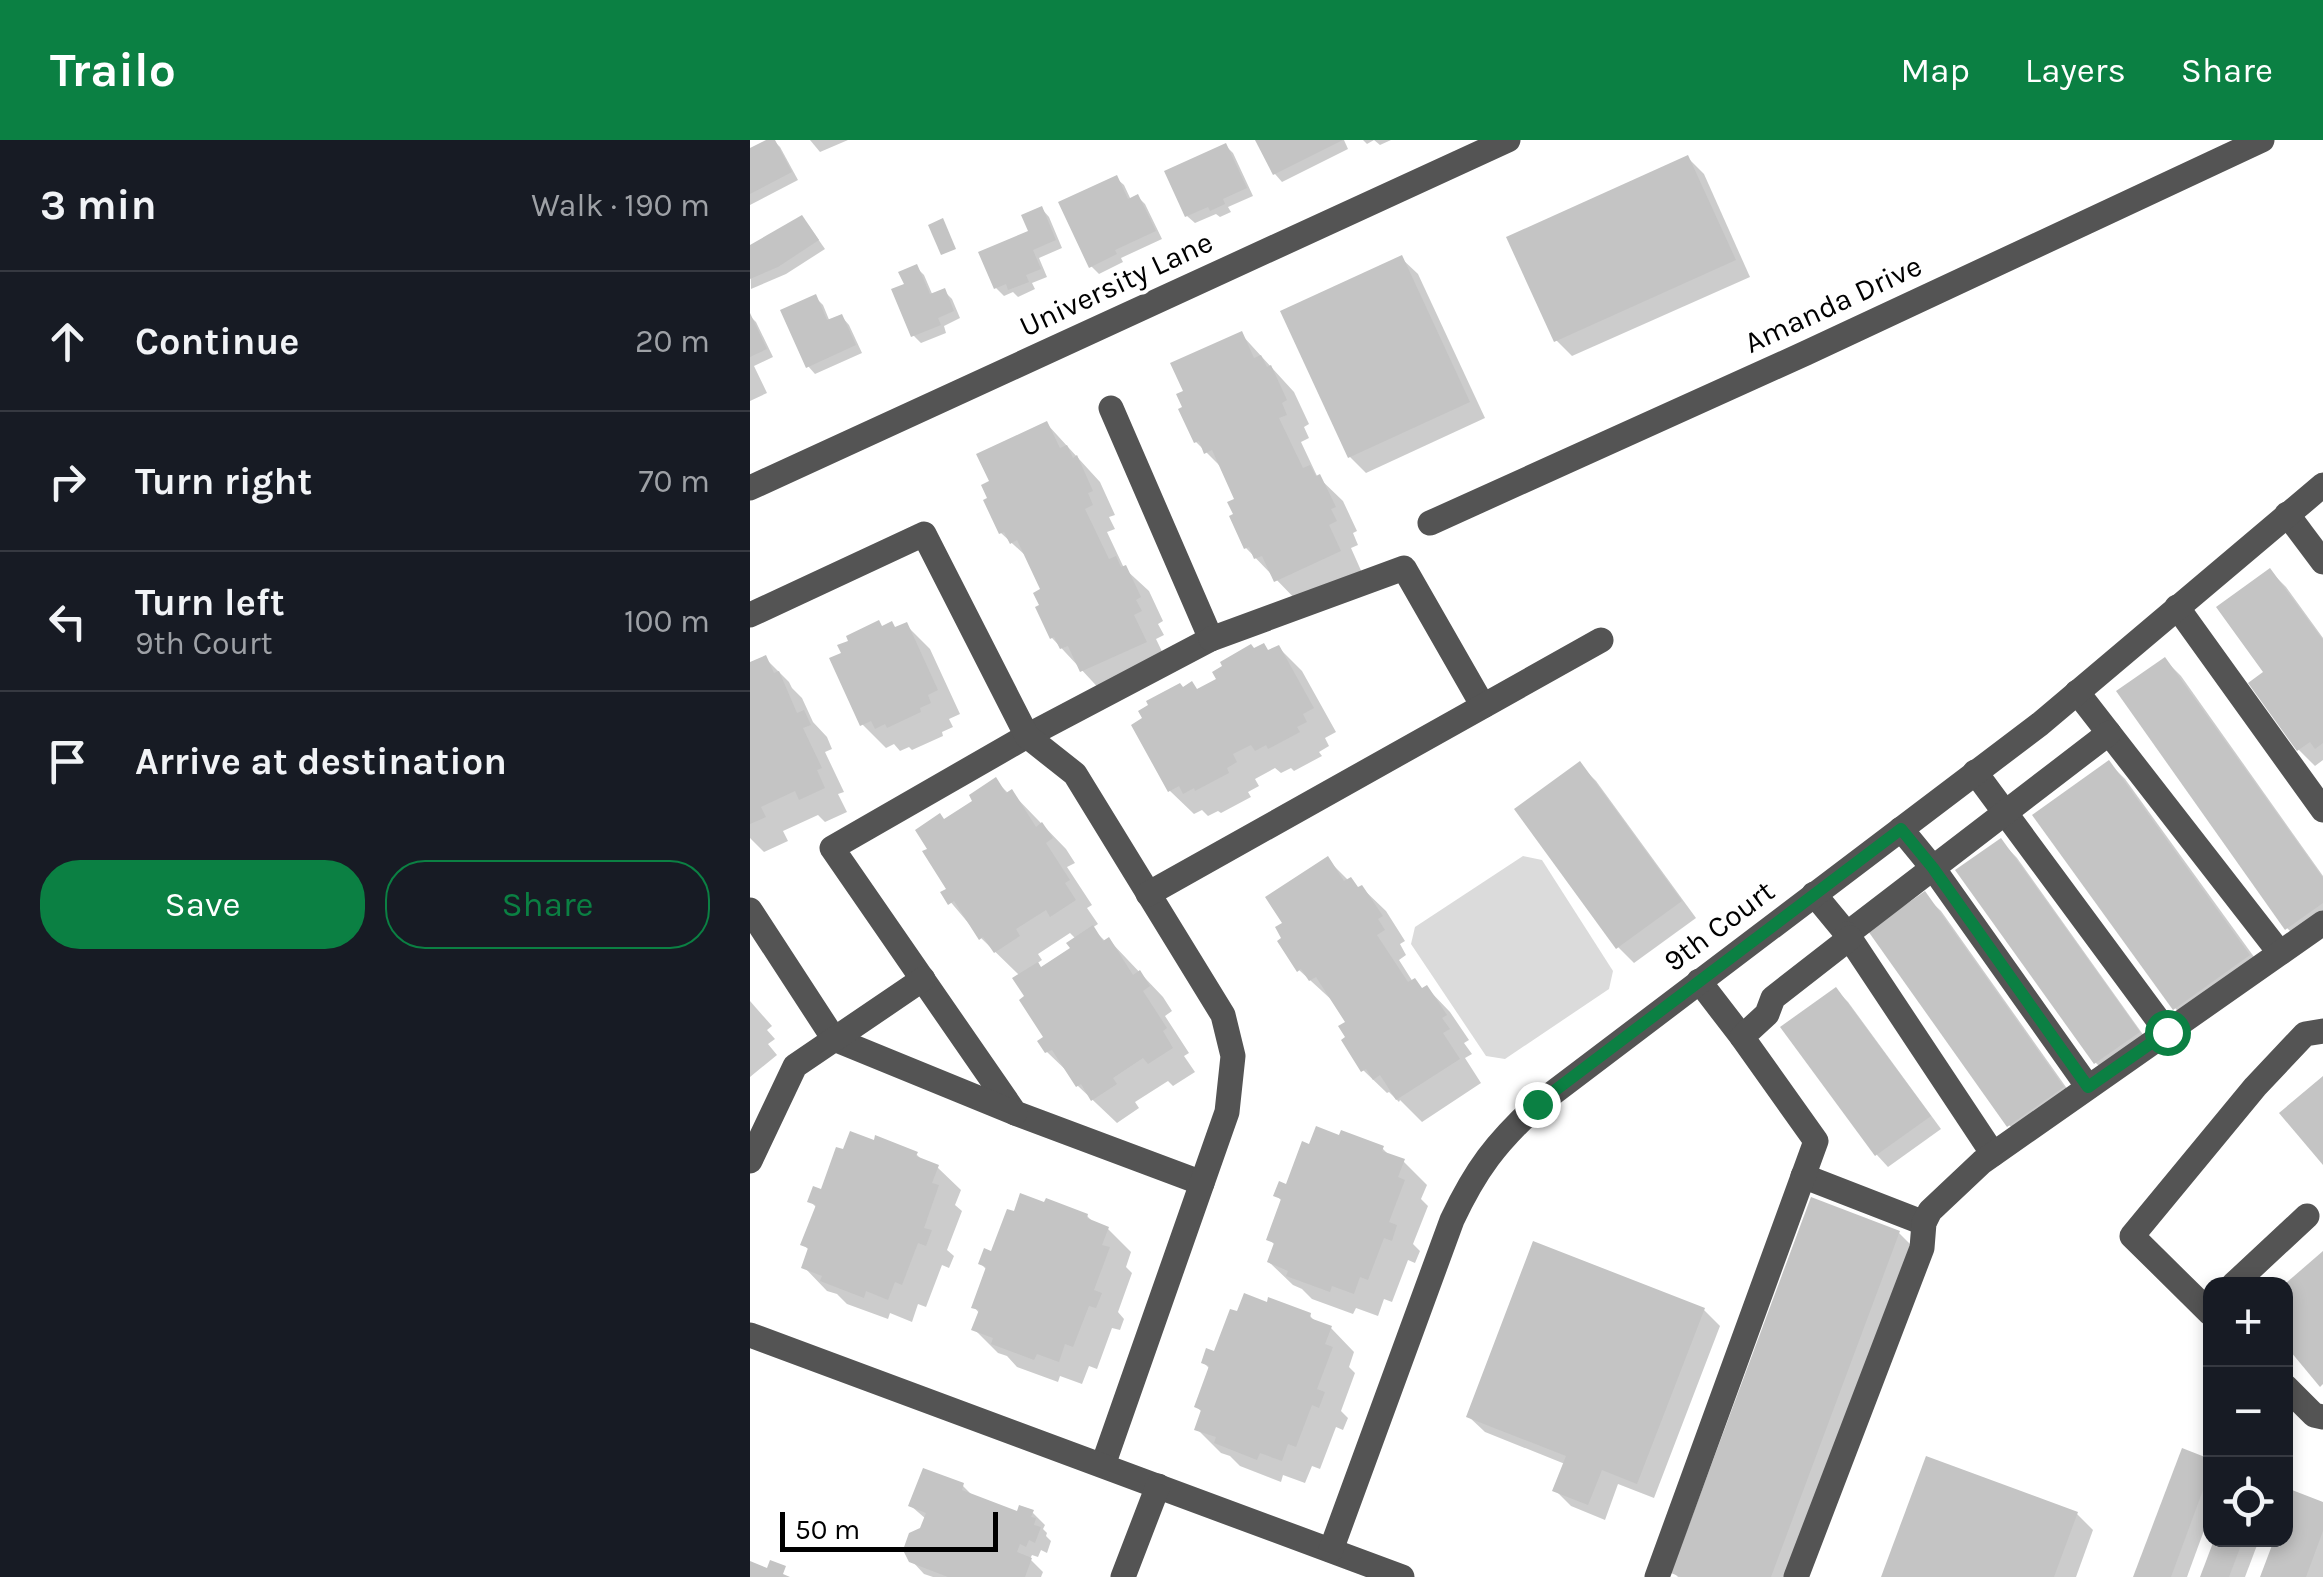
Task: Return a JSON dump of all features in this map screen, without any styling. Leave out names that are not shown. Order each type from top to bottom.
[{"type":"street","name":"University Lane","points":[[750,488],[1508,140]]},
{"type":"street","name":"Amanda Drive","points":[[1430,523],[2262,140]]},
{"type":"street","points":[[1111,408],[1211,639]]},
{"type":"street","name":"9th Court","points":[[1331,1550],[1452,1220],[1486,1157],[1510,1130],[1537,1104],[2040,724],[2323,485]]},
{"type":"street","points":[[2287,514],[2323,562]]},
{"type":"street","points":[[750,615],[924,534],[1027,736],[1076,774],[1222,1016],[1233,1056],[1227,1112],[1102,1465]]},
{"type":"street","points":[[1015,1114],[832,848],[1027,736],[1211,639],[1404,568],[1483,706]]},
{"type":"street","points":[[2178,607],[2323,808]]},
{"type":"street","points":[[1148,894],[1601,640]]},
{"type":"street","points":[[2077,692],[2280,953]]},
{"type":"street","points":[[1742,1037],[1767,1014],[1773,998],[2109,733]]},
{"type":"street","points":[[1976,772],[2167,1032]]},
{"type":"street","points":[[1901,829],[1933,868],[2088,1087]]},
{"type":"street","points":[[1814,894],[1848,936],[1993,1154]]},
{"type":"street","points":[[750,910],[834,1039],[1015,1114],[1202,1182]]},
{"type":"street","points":[[1796,1577],[1922,1248],[1930,1210],[1993,1154],[2323,923]]},
{"type":"street","points":[[750,1162],[795,1066],[923,980]]},
{"type":"street","points":[[1657,1577],[1816,1141],[1699,981]]},
{"type":"street","points":[[2203,1304],[2132,1236],[2267,1074],[2305,1034],[2323,1031]]},
{"type":"street","points":[[1803,1176],[1924,1224]]},
{"type":"street","points":[[2242,1277],[2307,1216]]},
{"type":"street","points":[[750,1335],[1402,1577]]},
{"type":"street","points":[[2293,1394],[2314,1415],[2323,1417]]},
{"type":"street","points":[[1123,1577],[1158,1486]]},
{"type":"shaded area","points":[[1523,856],[1542,860],[1613,971],[1609,989],[1505,1059],[1486,1056],[1411,944],[1415,927]]},
{"type":"building","points":[[775,140],[792,172],[750,194],[750,148]]},
{"type":"building","points":[[1255,140],[1343,140],[1273,175]]},
{"type":"building","points":[[1226,143],[1247,188],[1223,199],[1225,204],[1185,217],[1164,171]]},
{"type":"building","points":[[1688,155],[1736,260],[1554,342],[1506,237]]},
{"type":"building","points":[[1117,175],[1128,199],[1138,194],[1156,231],[1115,250],[1117,254],[1089,268],[1058,202]]},
{"type":"building","points":[[1042,206],[1056,240],[1033,250],[1041,269],[1026,275],[1029,282],[1008,290],[1006,284],[994,289],[978,252],[1028,231],[1021,215]]},
{"type":"building","points":[[802,215],[819,240],[778,267],[750,279],[750,245]]},
{"type":"building","points":[[943,218],[956,249],[941,255],[928,225]]},
{"type":"building","points":[[1402,255],[1470,402],[1348,458],[1280,311]]},
{"type":"building","points":[[917,264],[930,294],[945,288],[954,311],[938,318],[941,325],[911,337],[891,289],[904,284],[898,272]]},
{"type":"building","points":[[816,294],[827,320],[842,314],[856,345],[806,368],[780,310]]},
{"type":"building","points":[[750,313],[767,349],[750,357]]},
{"type":"building","points":[[1242,331],[1254,358],[1261,355],[1267,367],[1271,365],[1287,400],[1282,403],[1287,415],[1279,418],[1303,468],[1310,465],[1316,476],[1320,474],[1336,507],[1331,509],[1337,521],[1329,525],[1341,551],[1274,582],[1262,556],[1254,559],[1249,547],[1244,549],[1229,516],[1233,514],[1227,502],[1234,499],[1212,450],[1204,454],[1199,441],[1194,443],[1178,409],[1182,407],[1176,394],[1183,391],[1170,363]]},
{"type":"building","points":[[1047,421],[1060,448],[1067,445],[1073,458],[1077,455],[1093,491],[1088,493],[1093,505],[1085,509],[1109,559],[1116,556],[1121,567],[1126,565],[1141,597],[1136,600],[1142,611],[1134,615],[1147,642],[1080,672],[1068,646],[1060,649],[1054,637],[1050,639],[1035,607],[1039,605],[1033,593],[1040,589],[1017,540],[1010,544],[1004,532],[999,534],[983,500],[987,498],[981,485],[989,481],[976,454]]},
{"type":"building","points":[[2270,568],[2323,640],[2323,743],[2315,749],[2310,742],[2297,751],[2248,683],[2263,672],[2216,607]]},
{"type":"building","points":[[879,620],[882,626],[892,621],[895,627],[907,622],[938,690],[928,695],[931,703],[920,708],[921,712],[887,728],[885,724],[875,729],[871,721],[860,726],[829,658],[841,653],[837,645],[848,641],[846,636]]},
{"type":"building","points":[[1264,643],[1268,650],[1279,645],[1314,708],[1303,714],[1307,722],[1297,727],[1300,732],[1268,749],[1266,745],[1255,751],[1251,745],[1233,754],[1237,762],[1227,768],[1229,773],[1195,791],[1194,788],[1183,794],[1179,786],[1168,792],[1131,725],[1142,718],[1138,711],[1148,705],[1146,701],[1180,683],[1183,687],[1192,681],[1197,689],[1216,679],[1212,672],[1222,666],[1220,662],[1251,644],[1254,648]]},
{"type":"building","points":[[766,655],[774,673],[779,671],[797,713],[804,710],[811,725],[803,728],[822,768],[817,770],[825,788],[799,800],[795,791],[761,807],[766,817],[750,824],[750,662]]},
{"type":"building","points":[[2165,657],[2323,878],[2323,903],[2285,930],[2116,691]]},
{"type":"building","points":[[2109,760],[2250,955],[2173,1010],[2032,815]]},
{"type":"building","points":[[1580,761],[1682,901],[1616,949],[1514,809]]},
{"type":"building","points":[[996,777],[1006,793],[1012,789],[1036,827],[1042,822],[1053,838],[1046,843],[1070,880],[1065,883],[1076,900],[1050,917],[1046,910],[1016,929],[1020,936],[994,953],[983,937],[979,940],[954,901],[948,905],[940,892],[946,889],[922,851],[927,849],[915,830],[940,813],[944,819],[972,801],[969,795]]},
{"type":"building","points":[[2001,838],[2140,1032],[2094,1064],[1955,870]]},
{"type":"building","points":[[1328,856],[1344,881],[1351,877],[1358,887],[1362,885],[1383,916],[1378,919],[1385,930],[1377,935],[1408,982],[1415,978],[1422,988],[1427,985],[1447,1015],[1442,1018],[1450,1029],[1443,1033],[1460,1059],[1396,1100],[1380,1075],[1373,1080],[1366,1069],[1361,1072],[1341,1040],[1345,1037],[1338,1026],[1345,1022],[1316,977],[1309,981],[1301,969],[1297,972],[1277,941],[1281,938],[1275,927],[1282,923],[1265,897]]},
{"type":"building","points":[[1925,891],[2064,1087],[2007,1127],[1868,931]]},
{"type":"building","points":[[1093,925],[1103,941],[1109,937],[1133,975],[1140,970],[1150,986],[1143,991],[1167,1028],[1163,1031],[1173,1048],[1148,1064],[1143,1058],[1113,1078],[1117,1084],[1091,1101],[1081,1084],[1076,1087],[1052,1050],[1045,1053],[1037,1041],[1043,1037],[1019,1000],[1024,996],[1012,978],[1038,962],[1041,967],[1070,948],[1066,943]]},
{"type":"building","points":[[1836,987],[1931,1116],[1875,1156],[1780,1027]]},
{"type":"building","points":[[2323,1076],[2323,1165],[2279,1113]]},
{"type":"building","points":[[1316,1126],[1339,1135],[1341,1130],[1384,1146],[1382,1151],[1405,1159],[1398,1177],[1405,1180],[1389,1222],[1397,1225],[1392,1241],[1384,1238],[1368,1280],[1360,1277],[1354,1294],[1332,1286],[1330,1292],[1286,1276],[1288,1271],[1267,1262],[1274,1243],[1266,1240],[1281,1199],[1273,1196],[1279,1181],[1286,1184],[1302,1141],[1309,1144]]},
{"type":"building","points":[[850,1131],[874,1140],[875,1135],[939,1165],[932,1183],[939,1185],[924,1228],[932,1230],[926,1246],[918,1243],[902,1285],[895,1282],[888,1300],[866,1291],[864,1298],[820,1281],[822,1276],[801,1268],[808,1248],[800,1245],[816,1205],[807,1202],[813,1186],[821,1189],[836,1147],[843,1149]]},
{"type":"building","points":[[1020,1193],[1088,1214],[1087,1218],[1109,1227],[1102,1245],[1110,1247],[1094,1290],[1102,1293],[1096,1308],[1089,1306],[1073,1347],[1065,1344],[1059,1362],[1037,1354],[1034,1360],[991,1344],[993,1338],[971,1330],[979,1310],[971,1308],[986,1267],[978,1264],[984,1248],[991,1251],[1007,1209],[1014,1211]]},
{"type":"building","points":[[1811,1197],[1900,1231],[1771,1577],[1681,1577],[1671,1573]]},
{"type":"building","points":[[1533,1241],[1705,1308],[1637,1484],[1602,1470],[1588,1505],[1552,1491],[1566,1456],[1466,1417]]},
{"type":"building","points":[[2323,1251],[2320,1387],[2293,1354],[2293,1277]]},
{"type":"building","points":[[1244,1293],[1267,1302],[1268,1297],[1311,1313],[1310,1318],[1332,1326],[1325,1344],[1333,1347],[1317,1389],[1325,1392],[1319,1408],[1312,1405],[1296,1447],[1288,1444],[1282,1461],[1260,1453],[1257,1460],[1214,1443],[1216,1437],[1194,1430],[1201,1410],[1194,1407],[1209,1366],[1201,1363],[1206,1348],[1214,1351],[1230,1309],[1237,1311]]},
{"type":"building","points":[[2182,1448],[2203,1456],[2203,1490],[2171,1577],[2133,1577]]},
{"type":"building","points":[[1926,1456],[2078,1512],[2054,1577],[1881,1577]]},
{"type":"building","points":[[923,1468],[964,1483],[962,1490],[1017,1511],[1019,1505],[1034,1510],[1034,1525],[1041,1527],[1035,1543],[1029,1540],[1026,1547],[1020,1544],[1017,1552],[1032,1558],[1025,1577],[948,1577],[909,1562],[903,1550],[909,1533],[920,1528],[926,1513],[908,1506]]},
{"type":"building","points":[[2293,1490],[2323,1502],[2323,1531],[2306,1577],[2260,1577],[2271,1547],[2293,1547]]},
{"type":"building","points":[[2211,1547],[2240,1547],[2229,1577],[2200,1577]]},
{"type":"building","points":[[770,1560],[786,1566],[783,1574],[790,1577],[750,1577],[750,1561],[767,1568]]},
{"type":"route","points":[[1537,1104],[1901,829],[1933,868],[2088,1087],[2167,1032]]}]
